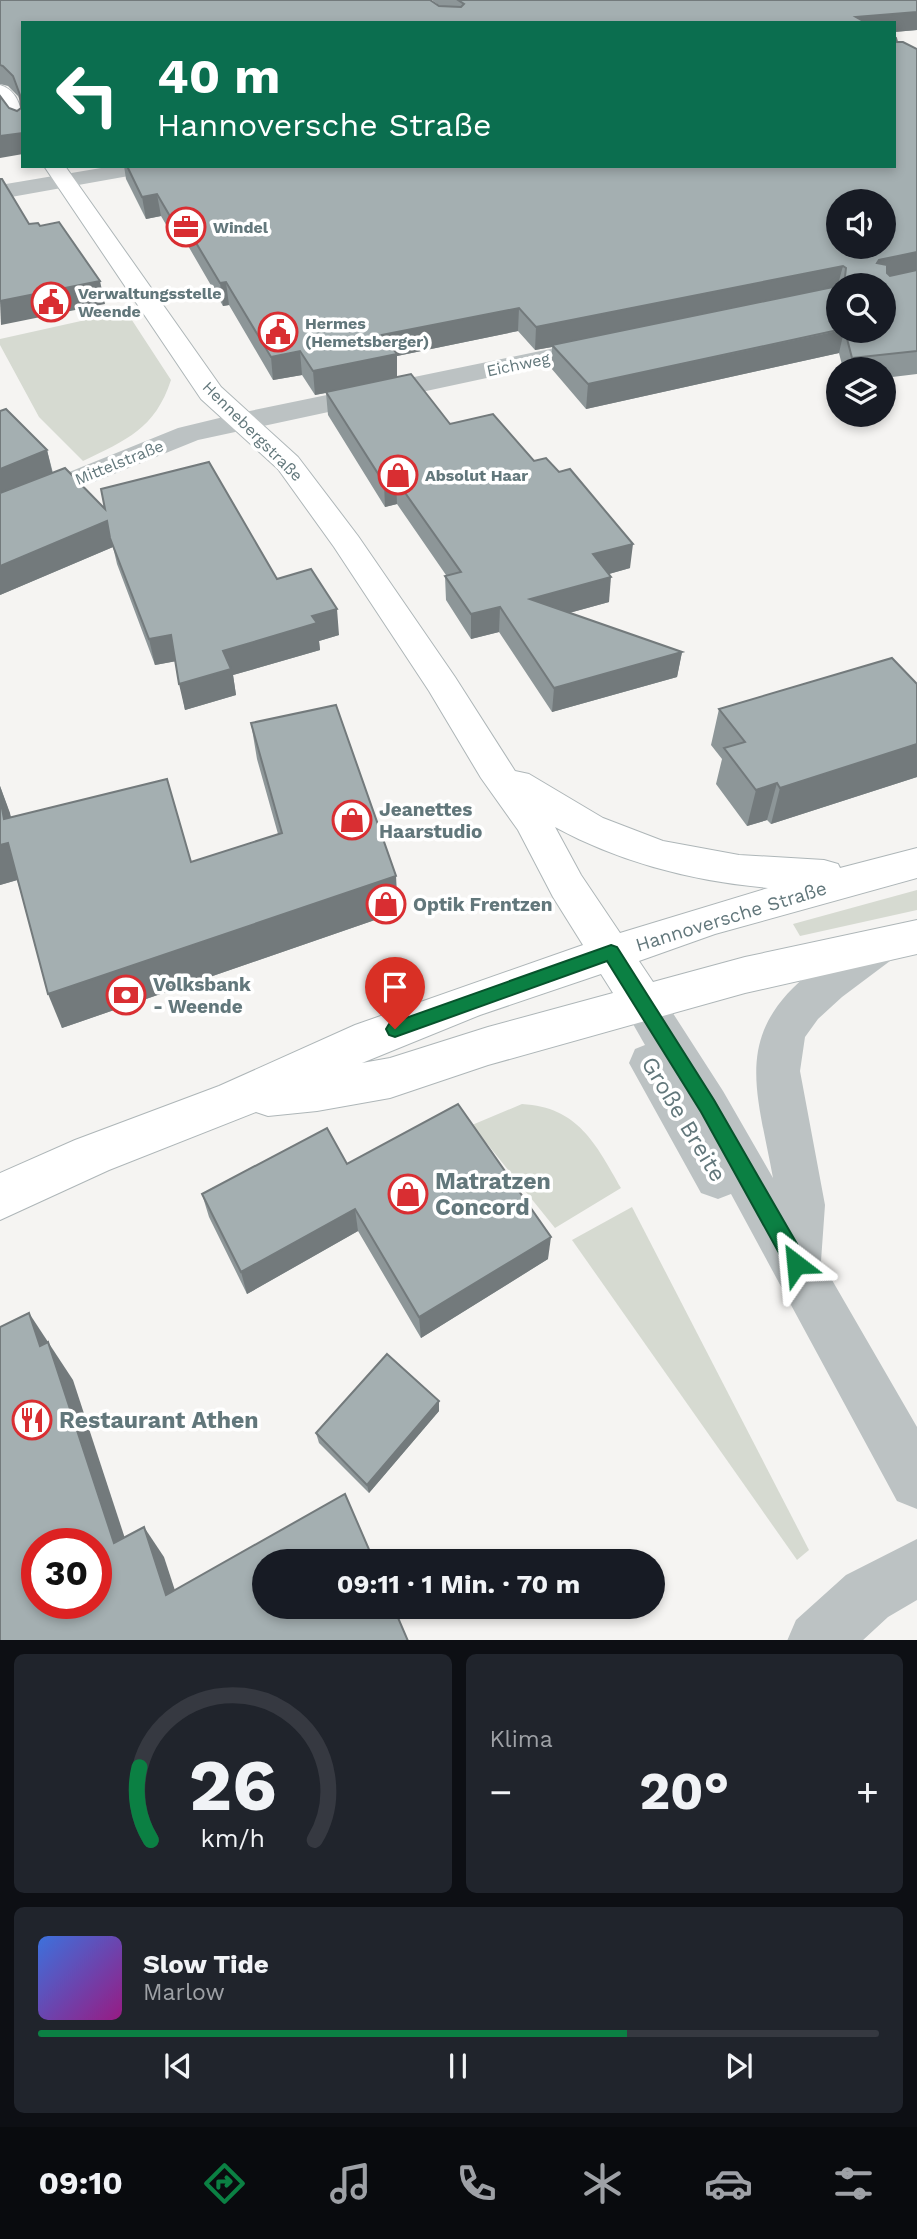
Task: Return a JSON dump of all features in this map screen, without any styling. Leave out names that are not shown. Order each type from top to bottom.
[{"type":"street","points":[[0,91],[21,119]]},
{"type":"street","points":[[0,192],[59,173],[125,168]]},
{"type":"street","name":"Hennebergstraße","points":[[59,173],[211,393],[275,450],[306,485],[443,685],[494,769],[538,870],[601,956]]},
{"type":"street","name":"Eichweg","points":[[240,421],[623,342]]},
{"type":"street","name":"Mittelstraße","points":[[0,511],[188,434],[240,421]]},
{"type":"street","points":[[494,769],[575,822],[602,835],[661,856],[742,873],[868,876]]},
{"type":"street","name":"Hannoversche Straße","points":[[0,1197],[92,1155],[235,1100],[371,1038],[712,919],[917,863]]},
{"type":"street","points":[[796,1264],[801,1206],[779,1085],[778,1050],[784,1034],[805,1004],[898,942]]},
{"type":"street","name":"Hannoversche Straße","points":[[235,1100],[317,1091],[390,1078],[488,1046],[745,975],[898,942]]},
{"type":"street","name":"Große Breite","points":[[601,956],[631,1007],[731,1199],[751,1223],[796,1264],[917,1481]]},
{"type":"street","points":[[817,1640],[867,1596],[917,1568]]},
{"type":"shaded area","points":[[126,311],[171,380],[157,410],[147,422],[126,439],[83,461],[39,417],[0,345],[0,339]]},
{"type":"shaded area","points":[[917,890],[917,910],[800,936],[793,924]]},
{"type":"shaded area","points":[[522,1104],[558,1112],[571,1120],[593,1143],[621,1188],[555,1228],[472,1125]]},
{"type":"shaded area","points":[[632,1207],[809,1550],[797,1560],[572,1240]]},
{"type":"building","points":[[0,0],[430,0],[439,6],[461,7],[464,4],[458,0],[917,0],[917,12],[856,17],[863,21],[21,21],[21,108],[20,95],[13,76],[0,65]]},
{"type":"building","points":[[896,38],[897,42],[917,49],[917,252],[896,256],[896,189],[826,189],[826,259],[884,259],[877,263],[887,265],[887,273],[845,273],[846,268],[843,266],[536,327],[519,308],[382,335],[397,354],[313,371],[300,351],[271,357],[226,282],[220,283],[183,221],[174,223],[157,194],[142,197],[128,168],[896,168]]},
{"type":"building","points":[[0,96],[9,108],[17,111],[21,108],[21,133],[0,136]]},
{"type":"building","points":[[0,179],[29,224],[38,223],[40,226],[59,222],[100,281],[0,301]]},
{"type":"building","points":[[917,270],[917,351],[852,357],[848,343],[896,343],[896,275]]},
{"type":"building","points":[[826,288],[826,333],[588,384],[552,345]]},
{"type":"building","points":[[411,374],[450,424],[493,414],[534,461],[546,458],[559,472],[570,469],[633,544],[593,554],[611,577],[530,599],[682,652],[554,688],[500,607],[471,614],[445,576],[461,572],[396,480],[384,483],[326,392]]},
{"type":"building","points":[[6,409],[47,450],[0,469],[0,411]]},
{"type":"building","points":[[209,462],[277,579],[311,569],[337,609],[312,616],[317,623],[223,651],[231,669],[179,684],[171,635],[149,639],[110,538],[107,521],[0,566],[0,493],[65,468],[105,509],[101,489]]},
{"type":"building","points":[[892,658],[917,684],[917,744],[780,788],[777,783],[756,790],[724,748],[745,742],[719,709]]},
{"type":"building","points":[[336,705],[396,876],[48,994],[8,843],[0,845],[0,798],[4,819],[167,779],[191,862],[282,833],[251,723]]},
{"type":"building","points":[[458,1104],[551,1237],[419,1317],[355,1209],[241,1272],[202,1194],[327,1128],[347,1164]]},
{"type":"building","points":[[29,1313],[40,1346],[48,1342],[109,1528],[21,1528],[21,1619],[112,1619],[112,1537],[114,1543],[144,1527],[166,1595],[345,1494],[369,1549],[252,1549],[252,1619],[399,1619],[408,1640],[0,1640],[0,1327]]},
{"type":"building","points":[[387,1354],[439,1401],[367,1485],[316,1433]]},
{"type":"place","name":"Windel","points":[[186,227]]},
{"type":"place","name":"Verwaltungsstelle Weende","points":[[51,302]]},
{"type":"place","name":"Hermes (Hemetsberger)","points":[[278,332]]},
{"type":"place","name":"Absolut Haar","points":[[398,475]]},
{"type":"place","name":"Jeanettes Haarstudio","points":[[352,820]]},
{"type":"place","name":"Optik Frentzen","points":[[386,904]]},
{"type":"place","name":"Volksbank - Weende","points":[[126,995]]},
{"type":"place","name":"Matratzen Concord","points":[[408,1194]]},
{"type":"place","name":"Restaurant Athen","points":[[32,1420]]},
{"type":"route","points":[[395,1029],[611,952],[708,1106],[796,1264]]}]
